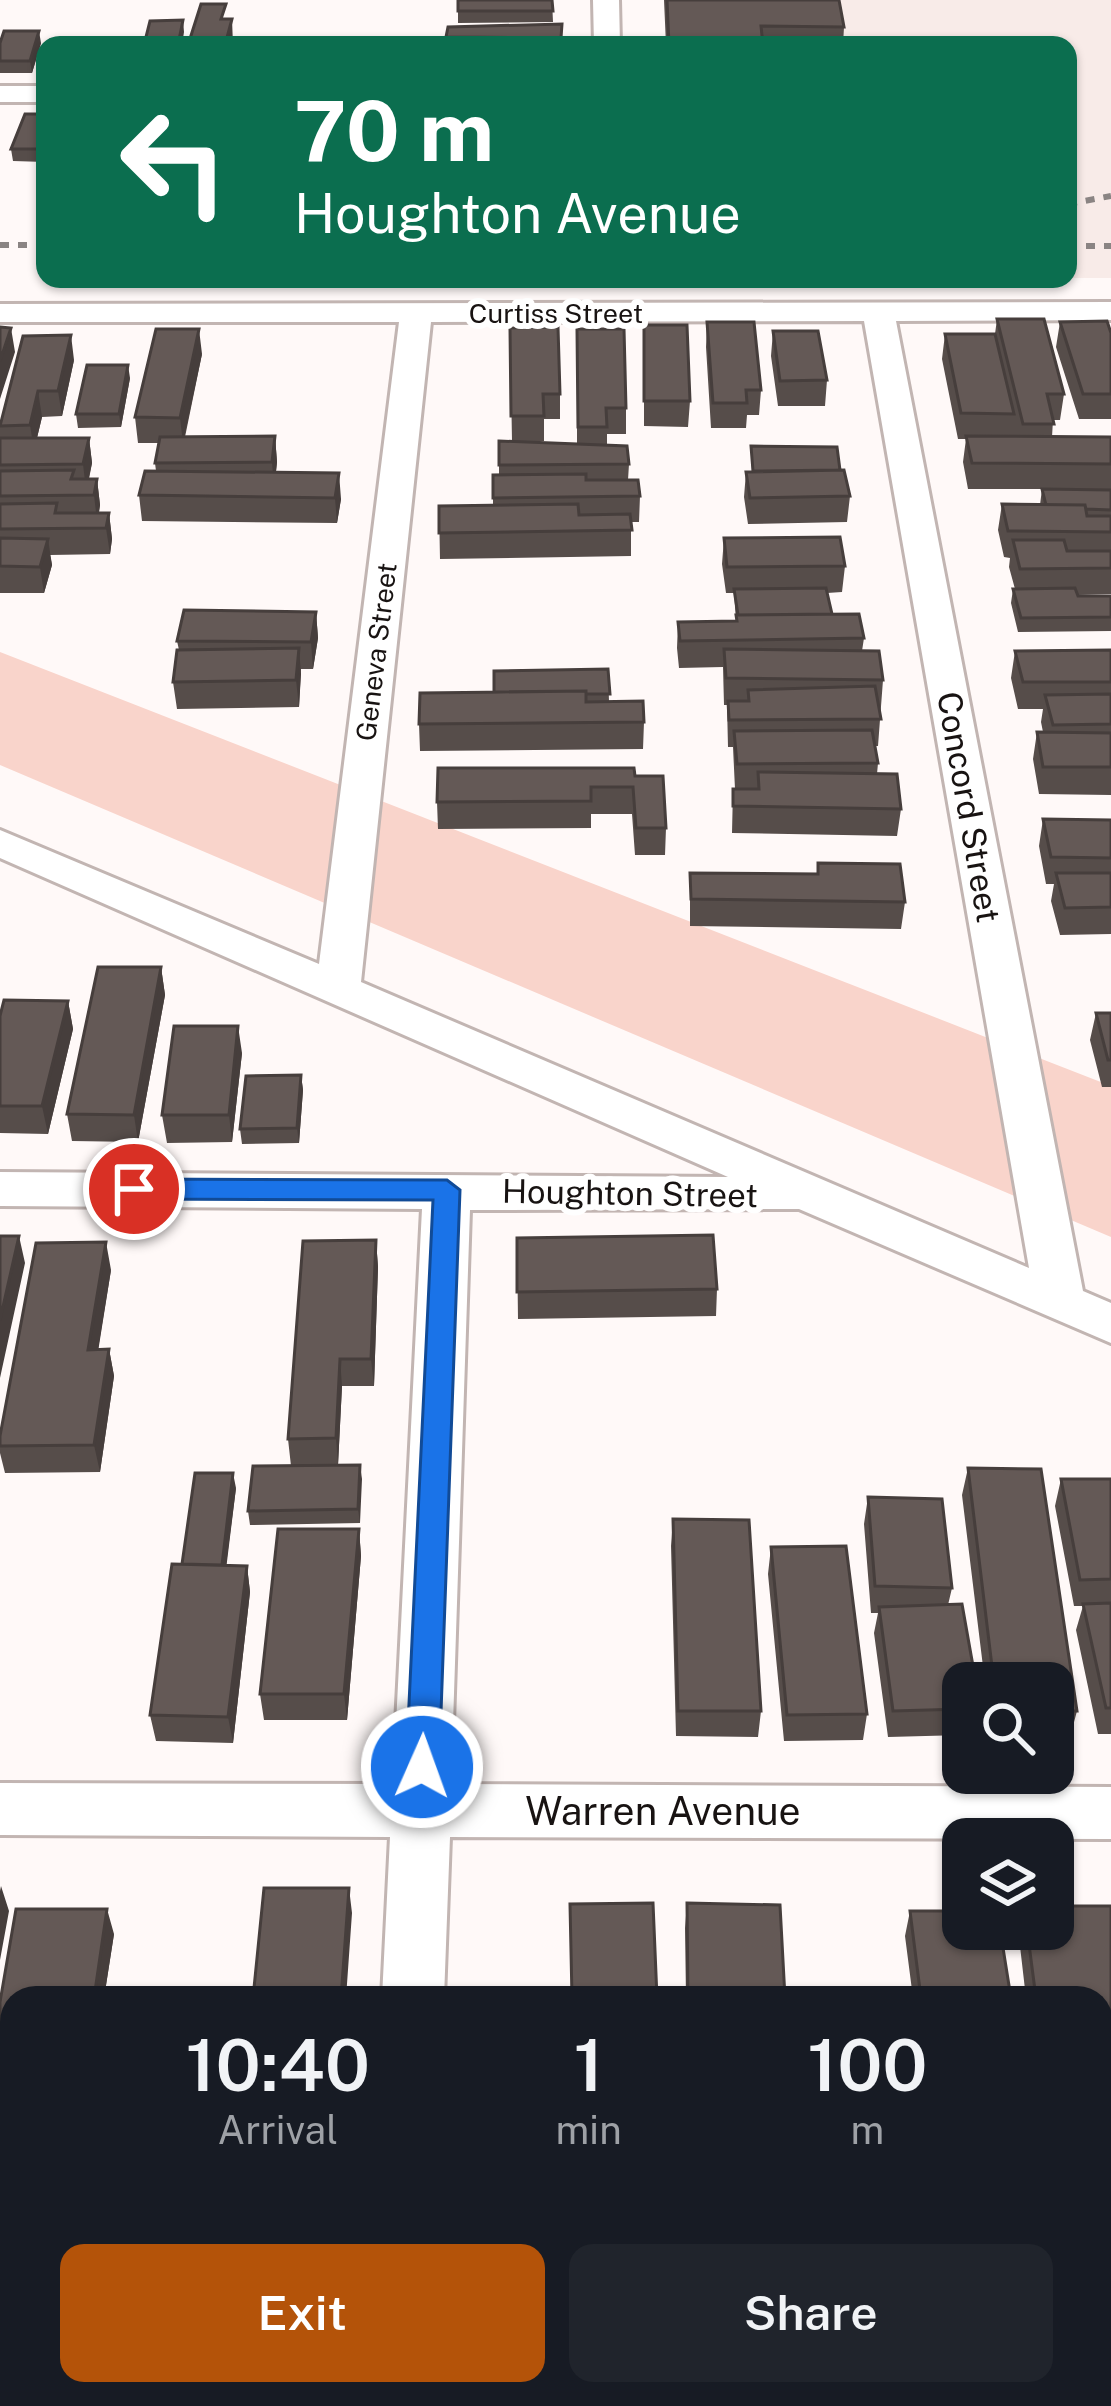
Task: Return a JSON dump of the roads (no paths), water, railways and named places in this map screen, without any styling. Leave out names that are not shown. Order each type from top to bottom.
[{"type":"street","points":[[606,0],[607,36]]},
{"type":"street","points":[[0,94],[36,94]]},
{"type":"street","name":"Concord Street","points":[[878,311],[1060,1302]]},
{"type":"street","name":"Curtiss Street","points":[[0,313],[1111,311]]},
{"type":"street","name":"Geneva Street","points":[[338,990],[416,314]]},
{"type":"street","points":[[0,843],[1111,1324]]},
{"type":"street","name":"Houghton Street","points":[[0,1189],[814,1196]]},
{"type":"street","points":[[414,1986],[447,1190]]},
{"type":"street","name":"Warren Avenue","points":[[0,1809],[1111,1813]]},
{"type":"railway","points":[[1077,202],[1111,196]]},
{"type":"railway","points":[[0,245],[36,245]]},
{"type":"railway","points":[[1077,246],[1111,246]]}]
